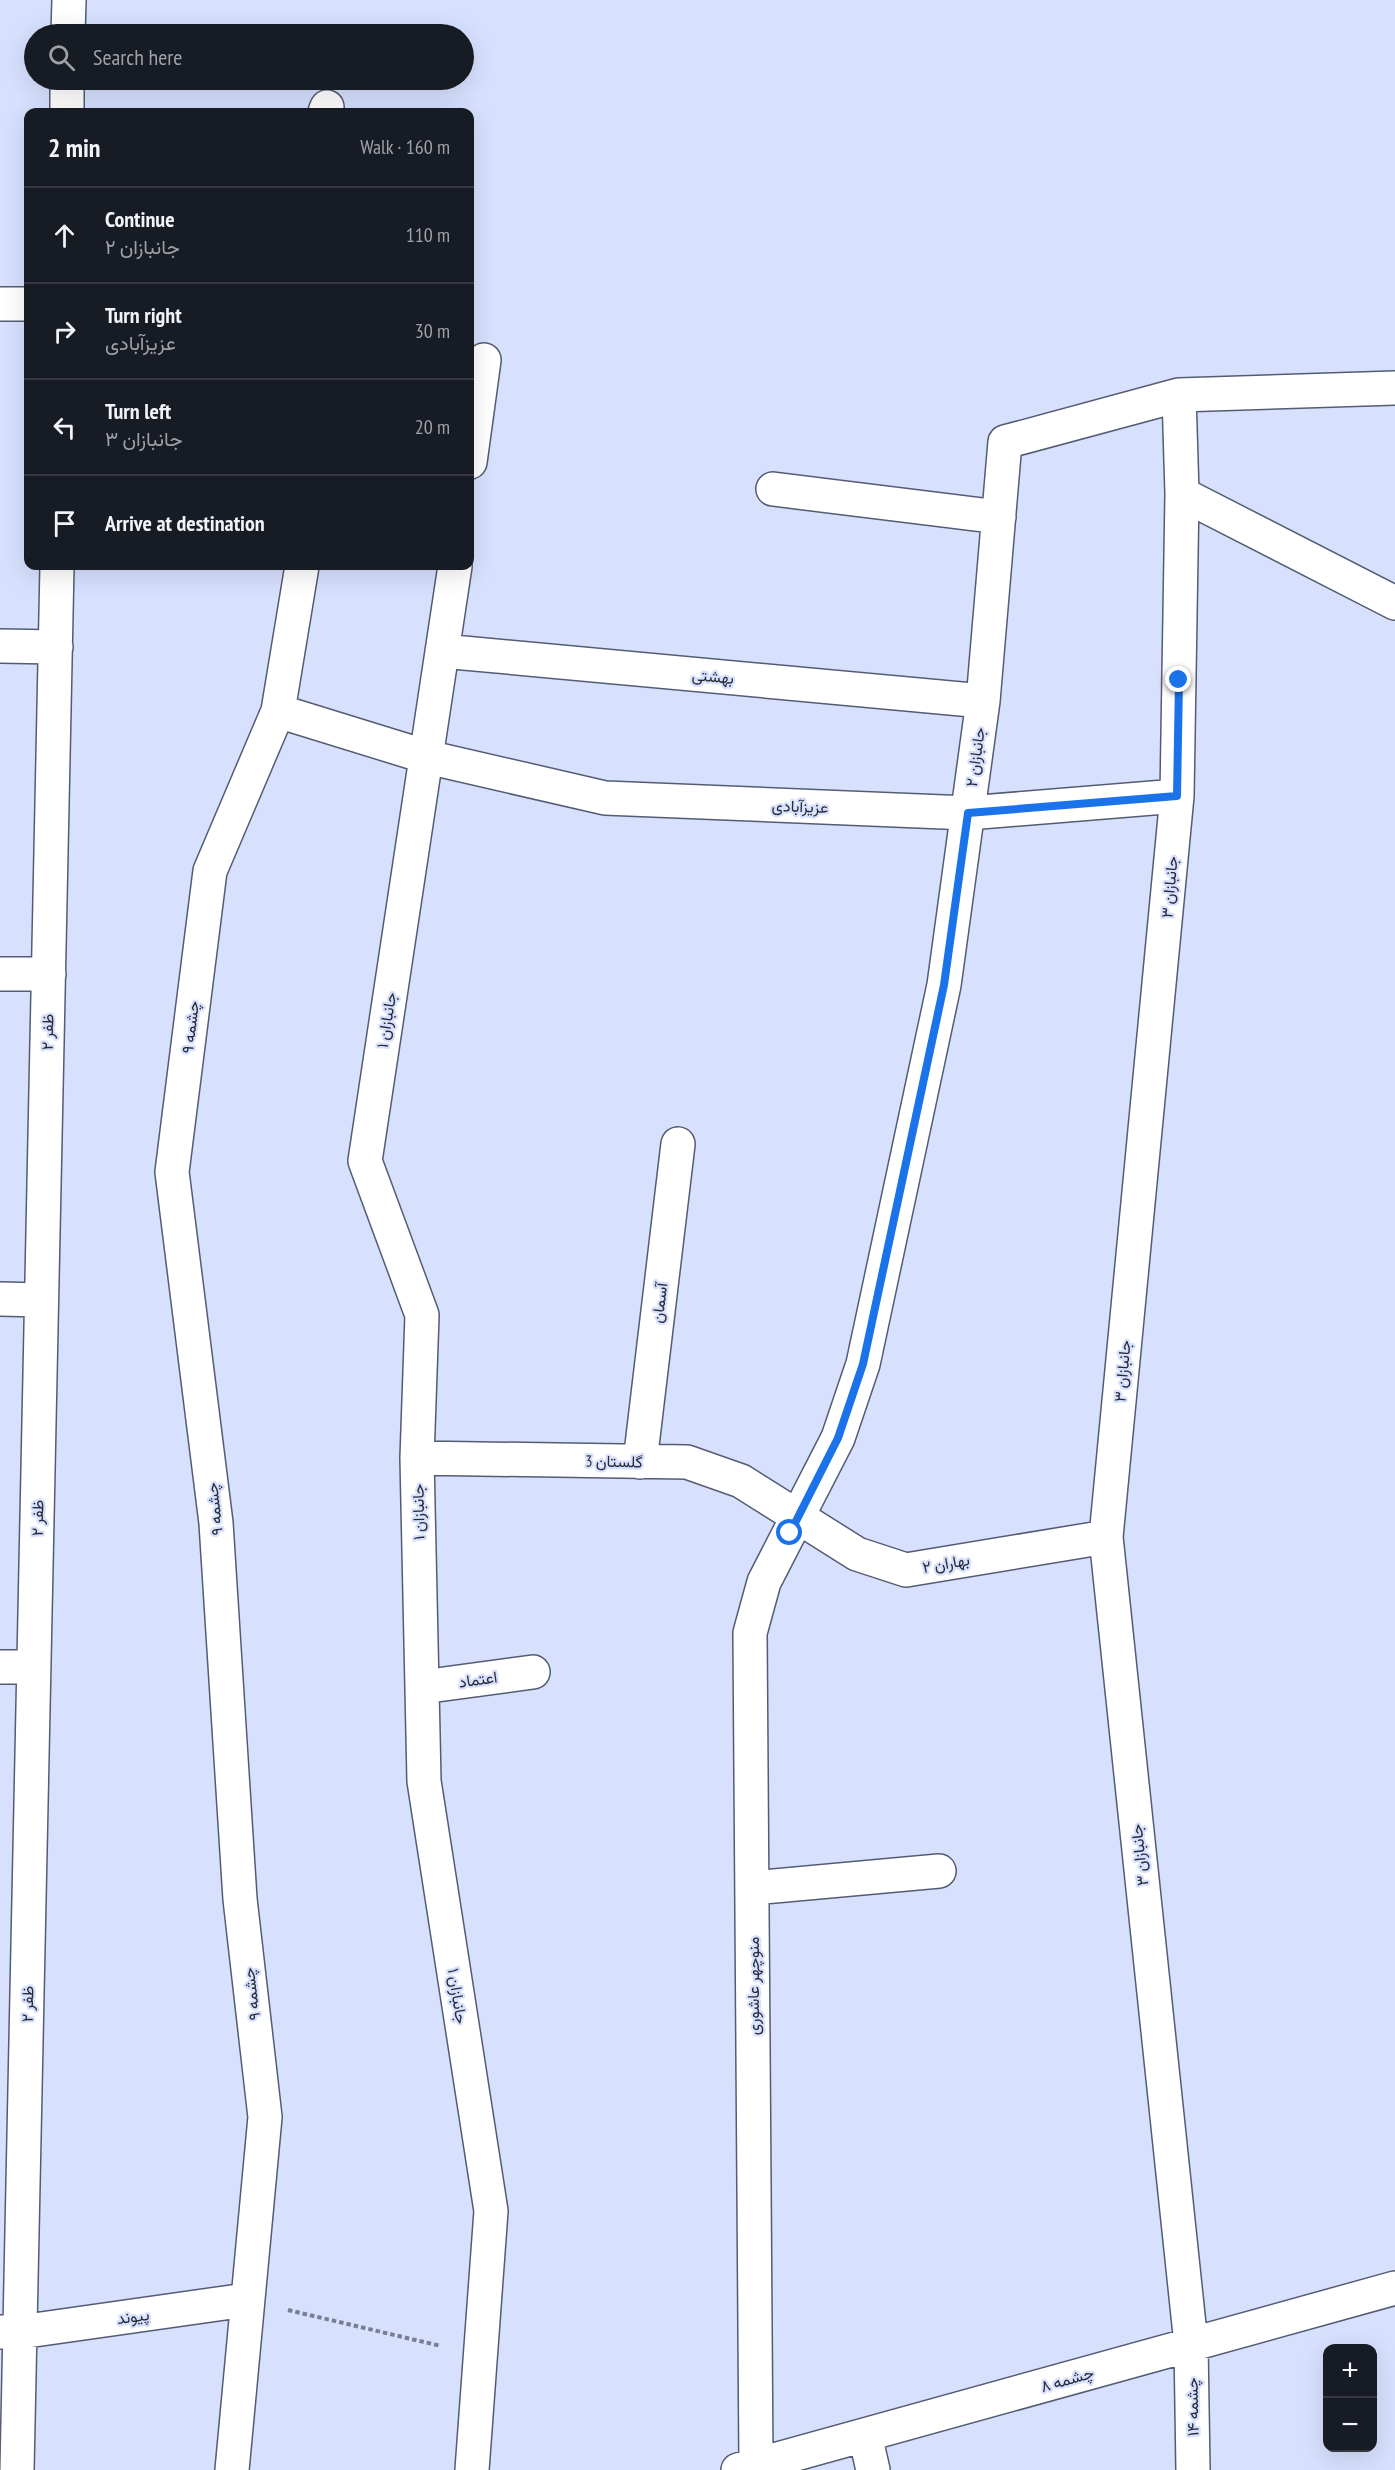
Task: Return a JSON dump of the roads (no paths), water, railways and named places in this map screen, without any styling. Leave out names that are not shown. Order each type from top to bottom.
[{"type":"street","points":[[68,24],[69,0]]},
{"type":"street","points":[[67,90],[67,108]]},
{"type":"street","points":[[0,304],[24,304]]},
{"type":"street","points":[[474,433],[484,360]]},
{"type":"street","points":[[1179,395],[1395,388]]},
{"type":"street","name":"جانبازان ۲","points":[[798,1517],[838,1438],[863,1364],[944,985],[983,701],[1005,442],[1179,395]]},
{"type":"street","name":"جانبازان ۳","points":[[1179,395],[1182,494],[1177,796],[1106,1536],[1191,2344]]},
{"type":"street","points":[[772,489],[999,517]]},
{"type":"street","points":[[1182,494],[1395,603]]},
{"type":"street","name":"ظفر ۲","points":[[17,2470],[10,2332],[13,1999],[34,1667],[57,570]]},
{"type":"street","name":"چشمه ۹","points":[[232,2470],[246,2300],[265,2117],[240,1899],[216,1523],[172,1172],[210,871],[278,711],[301,570]]},
{"type":"street","name":"جانبازان ۱","points":[[454,570],[365,1161],[422,1315],[417,1458],[424,1781],[491,2211],[471,2470]]},
{"type":"street","points":[[0,646],[56,647]]},
{"type":"street","name":"بهشتی","points":[[442,651],[983,701]]},
{"type":"street","name":"عزیزآبادی","points":[[278,711],[427,757],[605,798],[968,813],[1177,796]]},
{"type":"street","points":[[0,974],[48,974]]},
{"type":"street","name":"آسمان","points":[[640,1462],[678,1144]]},
{"type":"street","points":[[0,1299],[41,1300]]},
{"type":"street","name":"گلستان 3","points":[[417,1458],[687,1462],[741,1481],[798,1517]]},
{"type":"street","name":"بهاران ۲","points":[[798,1517],[857,1554],[906,1570],[1106,1536]]},
{"type":"street","name":"منوچهر عاشوری","points":[[747,2468],[752,1888],[750,1633],[764,1582],[798,1517]]},
{"type":"street","points":[[0,1667],[34,1667]]},
{"type":"street","name":"اعتماد","points":[[422,1687],[533,1672]]},
{"type":"street","points":[[752,1888],[939,1871]]},
{"type":"street","name":"چشمه ۸","points":[[747,2468],[1395,2288]]},
{"type":"street","name":"پیوند","points":[[10,2332],[246,2300]]},
{"type":"street","name":"چشمه ۱۴","points":[[1191,2344],[1193,2470]]},
{"type":"street","points":[[866,2435],[873,2470]]}]
